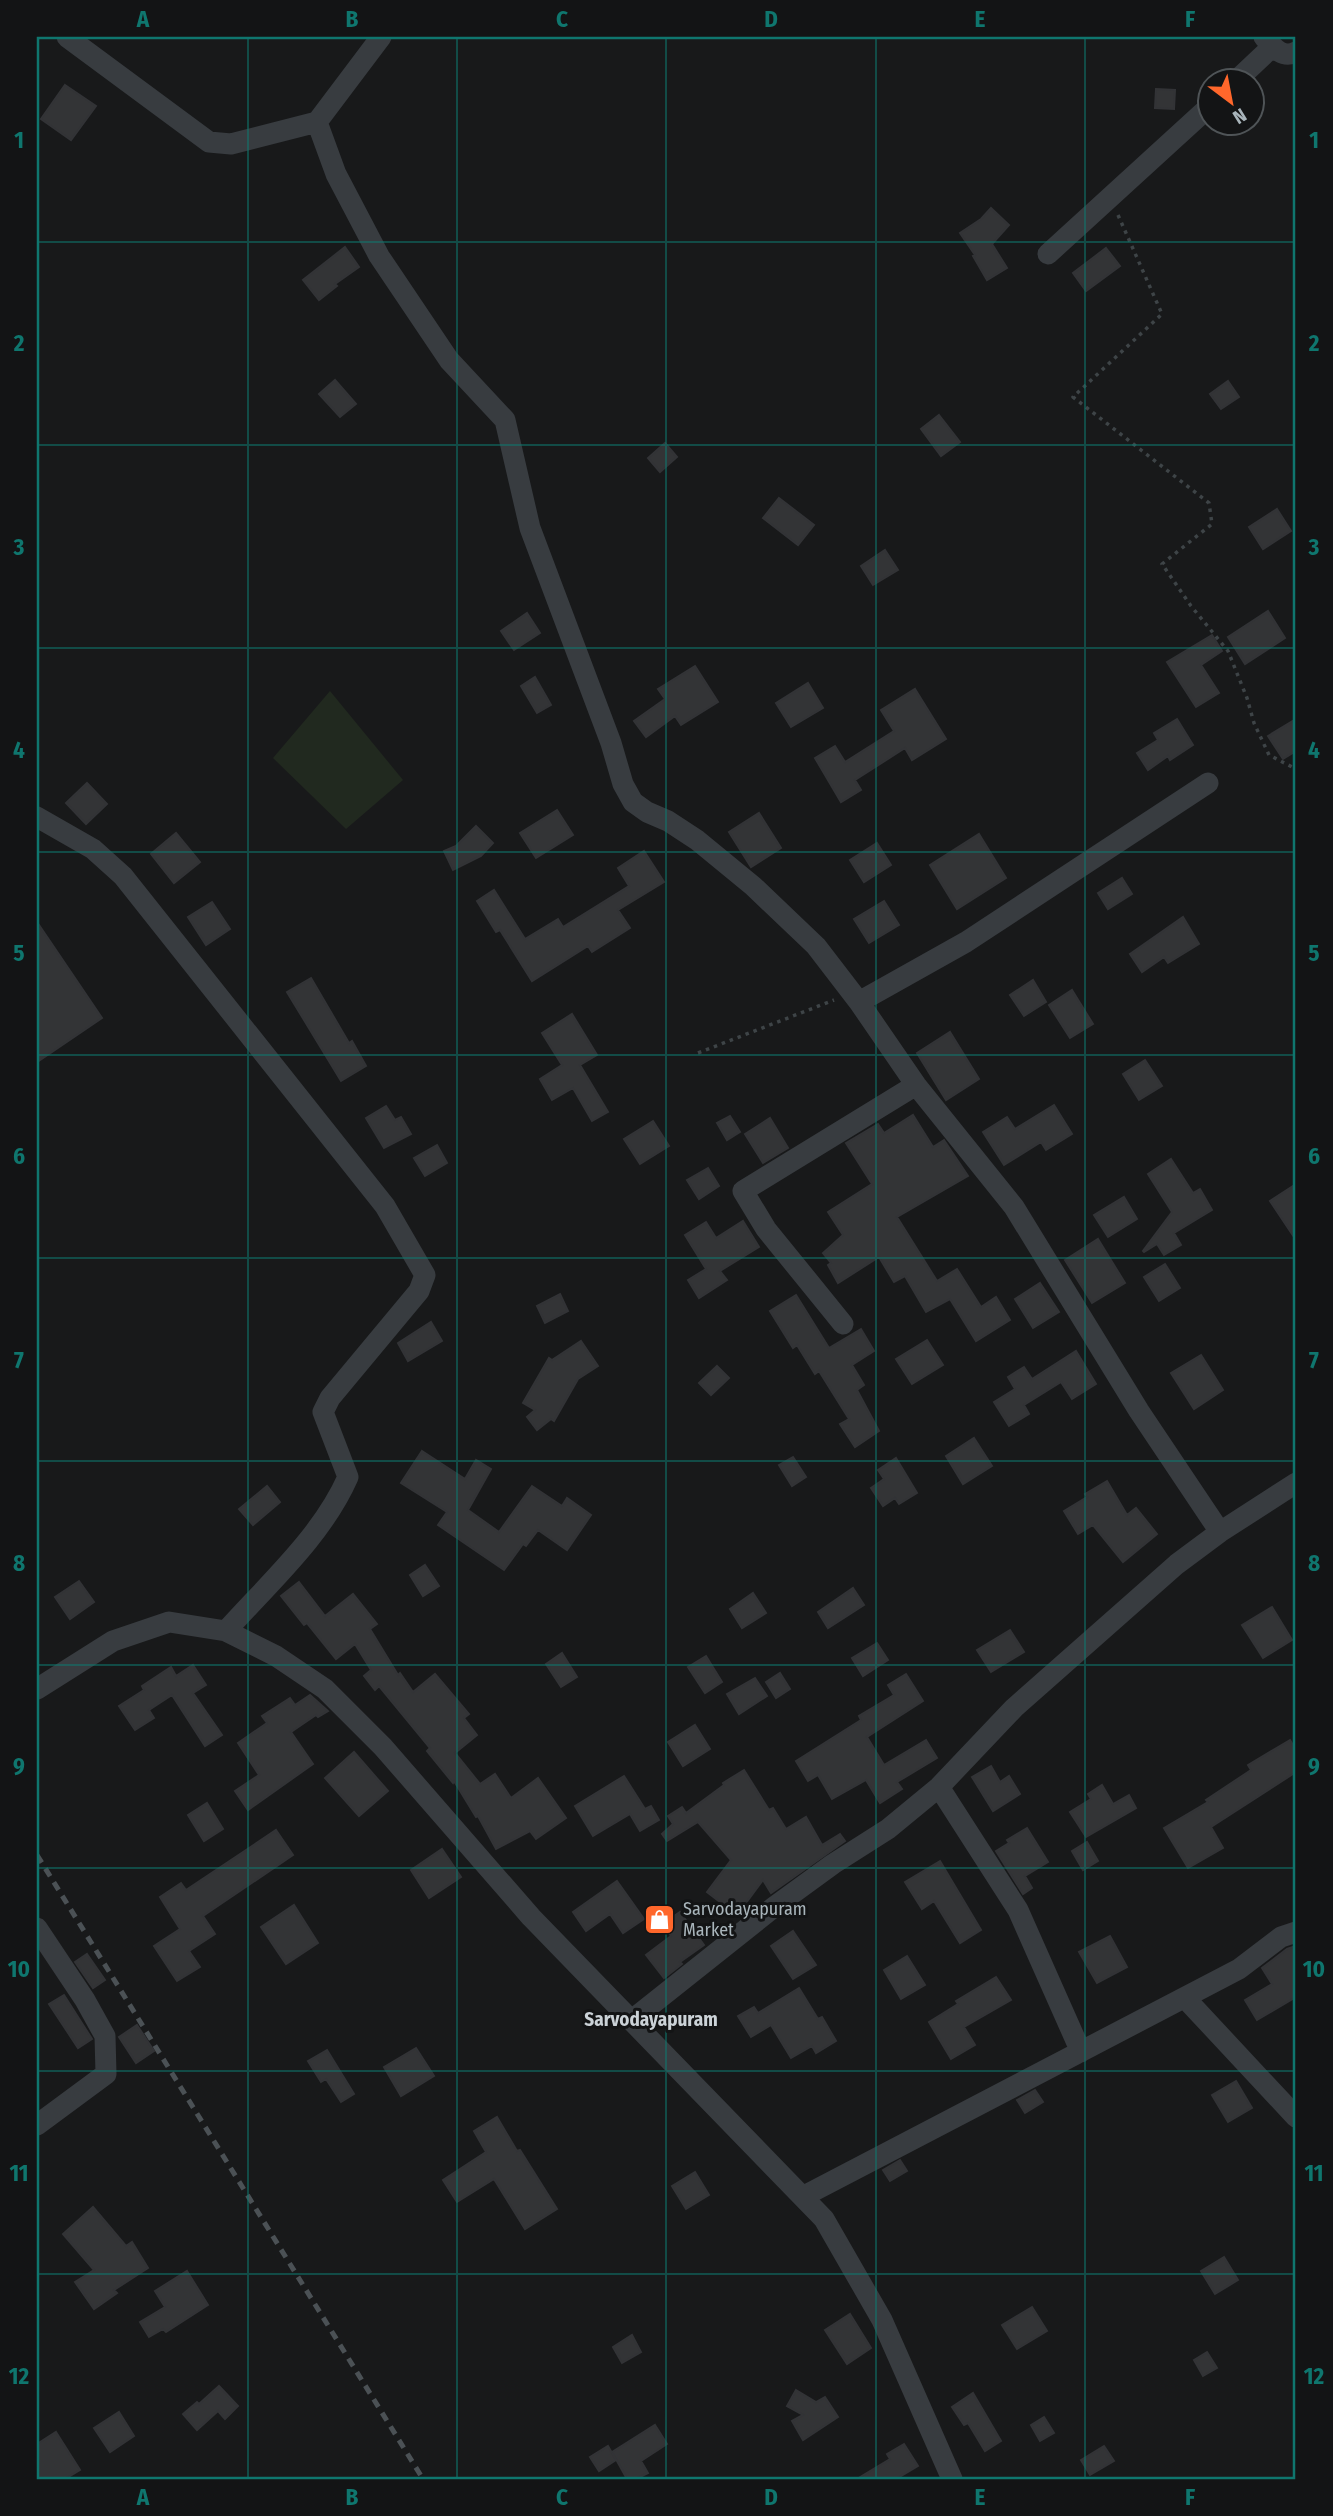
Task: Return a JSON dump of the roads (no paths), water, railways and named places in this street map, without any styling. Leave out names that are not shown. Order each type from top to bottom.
[{"type":"street","points":[[67,37],[209,142],[231,144],[317,122],[381,37]]},
{"type":"street","points":[[1248,66],[1268,42],[1277,51],[1290,55],[1296,51]]},
{"type":"street","points":[[1048,254],[1196,119]]},
{"type":"street","points":[[317,122],[336,174],[379,256],[449,360],[505,420],[530,528],[611,743],[623,784],[633,802],[647,813],[668,821],[697,840],[753,886],[816,946],[916,1085],[1014,1207],[1139,1411],[1220,1532]]},
{"type":"street","points":[[855,998],[967,942],[1209,783]]},
{"type":"street","points":[[37,817],[93,849],[123,876],[385,1206],[425,1275],[419,1292],[330,1398],[323,1412],[348,1477],[337,1504],[226,1631]]},
{"type":"street","points":[[843,1324],[766,1228],[743,1191],[916,1085]]},
{"type":"street","points":[[632,2020],[774,1907],[833,1864],[888,1829],[939,1787],[1014,1708],[1137,1598],[1220,1532],[1296,1483]]},
{"type":"street","points":[[37,1689],[113,1641],[169,1622],[226,1631],[276,1656],[325,1689],[383,1747],[531,1917],[824,2219],[882,2320],[952,2479]]},
{"type":"street","points":[[939,1787],[1018,1910],[1081,2052]]},
{"type":"street","points":[[37,1928],[85,2000],[105,2036],[106,2074],[37,2125]]},
{"type":"street","points":[[804,2196],[1239,1969],[1281,1937],[1296,1932]]},
{"type":"street","points":[[1185,1997],[1296,2117]]},
{"type":"railway","points":[[37,1855],[423,2479]]},
{"type":"place","name":"Sarvodayapuram Market","points":[[660,1919]]},
{"type":"district","name":"Sarvodayapuram","points":[[651,2019]]}]
